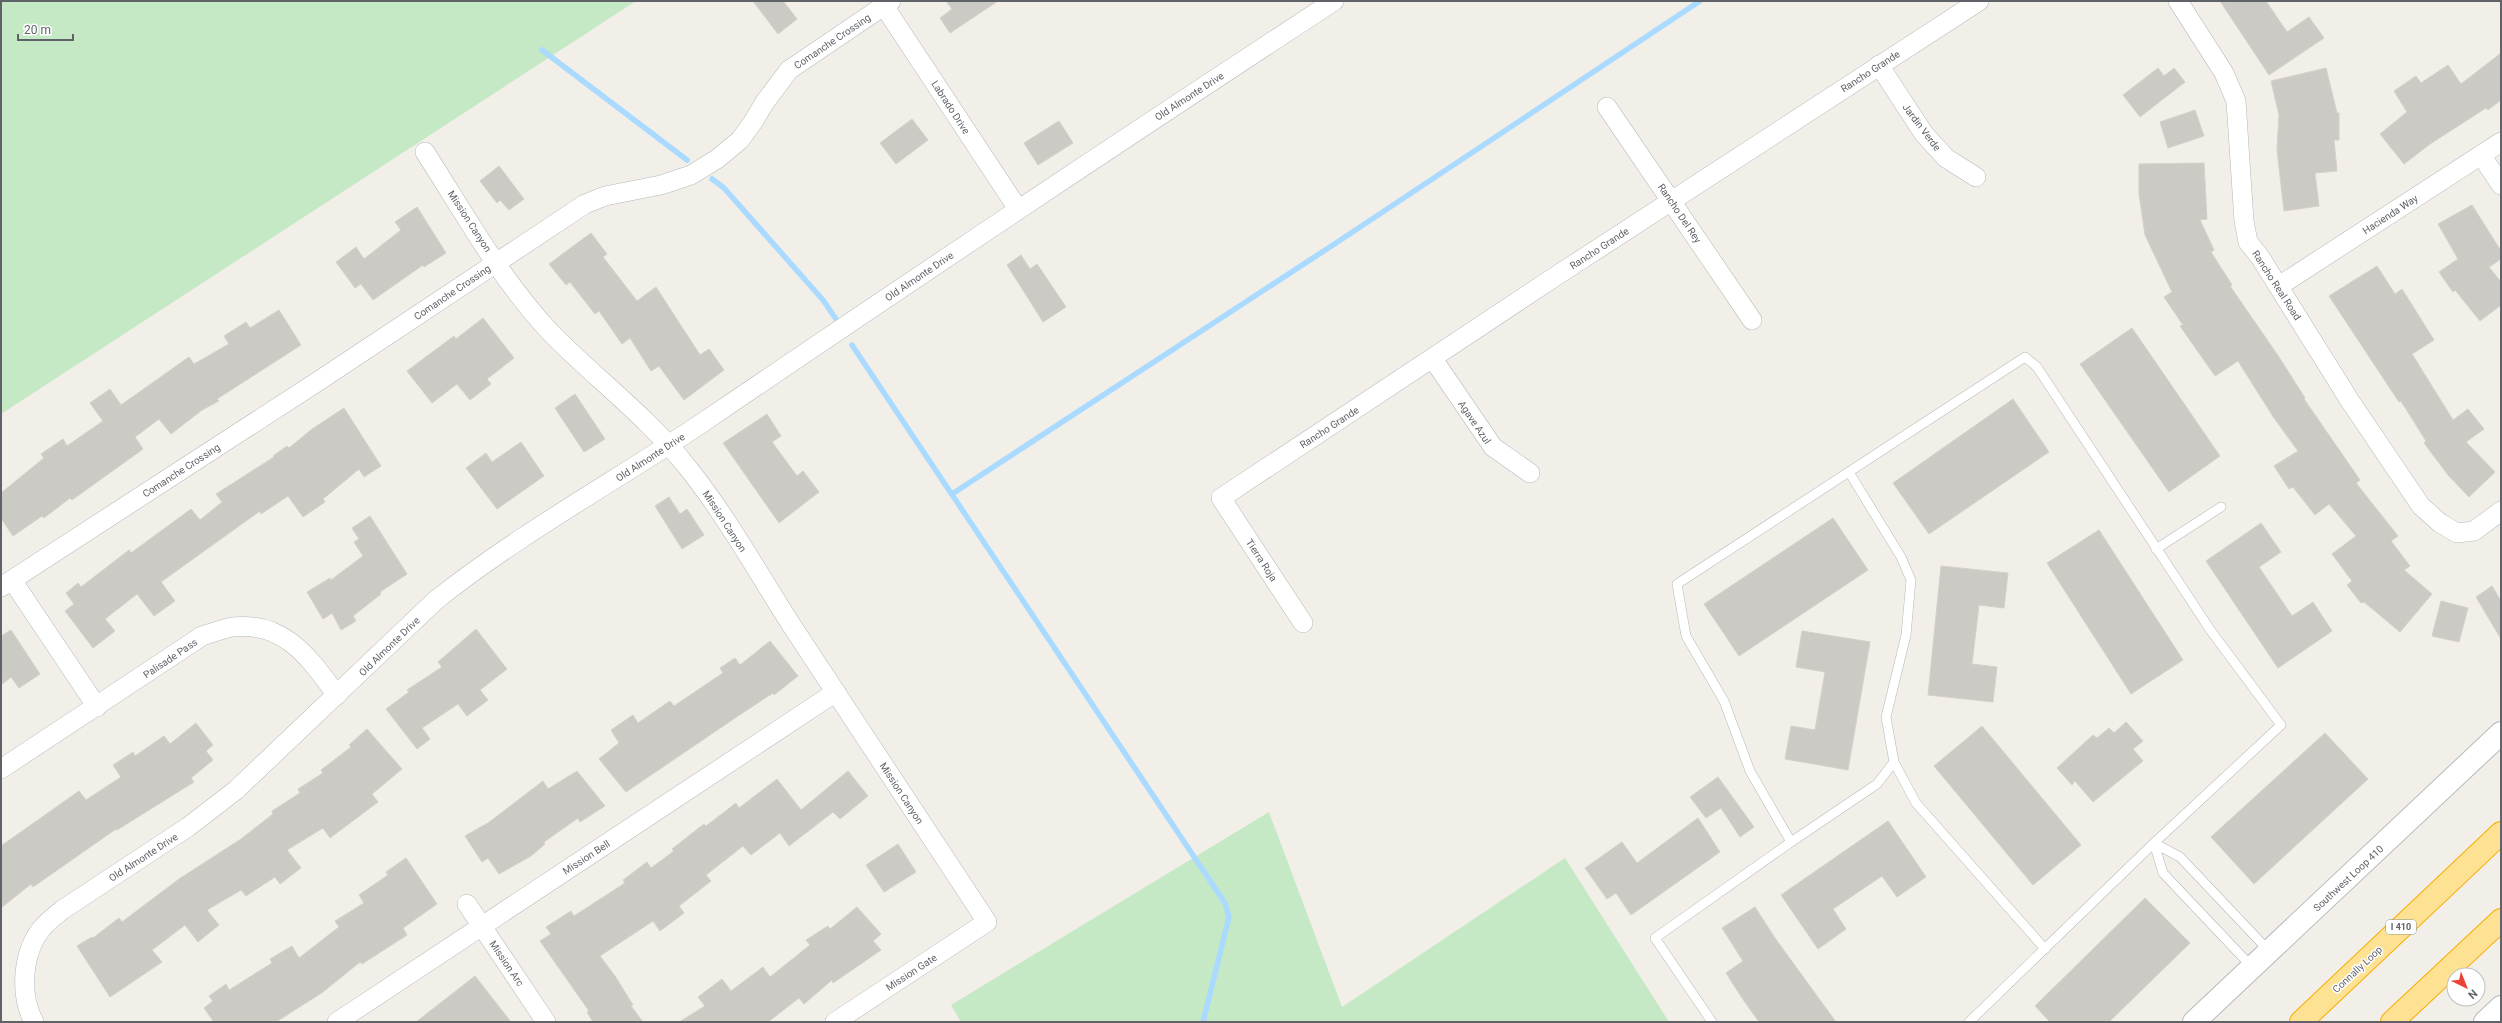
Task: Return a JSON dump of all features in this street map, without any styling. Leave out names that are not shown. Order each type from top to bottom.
[{"type":"highway","name":"Connally Loop","points":[[2301,1022],[2501,833]]},
{"type":"highway","points":[[2392,1022],[2501,920]]},
{"type":"main road","name":"Southwest Loop 410","points":[[2194,1022],[2501,733]]},
{"type":"main road","points":[[2485,1022],[2501,1006]]},
{"type":"street","name":"Old Almonte Drive","points":[[34,1022],[25,998],[25,974],[32,945],[44,926],[62,910],[188,827],[236,790],[436,600],[469,574],[670,444],[1018,209],[1334,1]]},
{"type":"street","name":"Rancho Grande","points":[[1221,498],[1879,65],[1980,1]]},
{"type":"street","name":"Rancho Real Road","points":[[2178,1],[2224,73],[2236,101],[2240,137],[2241,190],[2248,242],[2279,286],[2350,401],[2421,506],[2440,523],[2457,533],[2474,531],[2501,511]]},
{"type":"street","name":"Labrado Drive","points":[[888,3],[1018,209]]},
{"type":"street","name":"Comanche Crossing","points":[[7,583],[320,380],[585,204],[604,196],[661,185],[691,175],[717,159],[740,140],[753,122],[764,102],[789,70],[888,3]]},
{"type":"street","name":"Jardin Verde","points":[[1879,65],[1924,134],[1946,158],[1976,177]]},
{"type":"street","name":"Rancho Del Rey","points":[[1607,107],[1752,320]]},
{"type":"street","name":"Hacienda Way","points":[[2279,286],[2501,142]]},
{"type":"street","name":"Mission Canyon","points":[[425,152],[496,262],[550,332],[670,444],[717,507],[987,922]]},
{"type":"street","points":[[2481,155],[2501,185]]},
{"type":"street","name":"Agave Azul","points":[[1432,359],[1493,447],[1530,473]]},
{"type":"street","name":"Tierra Roja","points":[[1221,498],[1303,623]]},
{"type":"street","points":[[7,583],[97,707]]},
{"type":"street","name":"Palisade Pass","points":[[1,769],[97,707],[202,636],[232,627],[252,628],[279,633],[306,655],[337,695]]},
{"type":"street","name":"Mission Bell","points":[[337,1022],[836,692]]},
{"type":"street","name":"Mission Arc","points":[[467,904],[546,1022]]},
{"type":"street","name":"Mission Gate","points":[[835,1022],[987,922]]},
{"type":"lane","points":[[1791,842],[1750,771],[1724,701],[1686,636],[1677,584],[2024,357],[2037,367],[2211,631],[2281,725],[2154,844],[1969,1022]]},
{"type":"lane","points":[[1849,472],[1902,557],[1912,580],[1906,635],[1886,717],[1894,762],[1916,803],[2045,949]]},
{"type":"lane","points":[[2156,549],[2221,507]]},
{"type":"lane","points":[[1712,1022],[1655,938],[1791,842],[1877,784],[1894,762]]},
{"type":"lane","points":[[2154,844],[2180,857],[2270,952]]},
{"type":"lane","points":[[2154,844],[2163,873],[2253,968]]},
{"type":"green space","points":[[1,1],[636,1],[1,414]]},
{"type":"green space","points":[[1269,812],[1342,1007],[1565,858],[1669,1022],[961,1022],[951,1005]]},
{"type":"building","points":[[753,1],[783,1],[797,19],[778,34]]},
{"type":"building","points":[[946,1],[998,1],[950,33],[940,18],[952,9]]},
{"type":"building","points":[[2220,1],[2266,1],[2287,32],[2309,17],[2324,38],[2269,75]]},
{"type":"building","points":[[2501,53],[2501,100],[2488,110],[2486,108],[2430,144],[2404,164],[2380,134],[2407,112],[2394,91],[2416,76],[2421,83],[2448,65],[2461,84]]},
{"type":"building","points":[[2158,68],[2164,76],[2174,68],[2185,82],[2140,117],[2123,95]]},
{"type":"building","points":[[2326,68],[2337,113],[2339,113],[2339,140],[2334,140],[2337,171],[2315,173],[2319,206],[2284,211],[2277,150],[2279,115],[2271,81]]},
{"type":"building","points":[[2195,110],[2204,136],[2168,148],[2160,122]]},
{"type":"building","points":[[912,119],[928,140],[896,164],[880,143]]},
{"type":"building","points":[[1059,121],[1073,143],[1038,165],[1024,143]]},
{"type":"building","points":[[2204,163],[2207,219],[2200,220],[2214,250],[2211,252],[2232,285],[2230,286],[2279,357],[2305,398],[2304,399],[2360,480],[2356,483],[2398,536],[2391,541],[2410,566],[2404,570],[2432,594],[2400,632],[2364,602],[2361,603],[2347,585],[2352,581],[2332,554],[2356,536],[2329,504],[2315,515],[2293,487],[2289,489],[2274,466],[2298,451],[2274,418],[2238,361],[2215,376],[2180,326],[2183,325],[2164,297],[2172,292],[2145,235],[2139,194],[2139,164]]},
{"type":"building","points":[[499,166],[524,199],[509,210],[500,200],[497,203],[480,181]]},
{"type":"building","points":[[2472,205],[2501,251],[2501,259],[2489,267],[2501,282],[2501,305],[2480,321],[2455,290],[2453,292],[2439,272],[2458,259],[2438,224]]},
{"type":"building","points":[[417,207],[446,253],[424,267],[423,265],[373,300],[361,284],[355,288],[336,262],[356,247],[364,259],[401,230],[395,222]]},
{"type":"building","points":[[591,233],[607,254],[603,257],[637,301],[656,287],[700,355],[709,349],[724,370],[684,400],[659,366],[651,371],[630,338],[622,344],[599,311],[595,314],[570,282],[566,285],[549,264]]},
{"type":"building","points":[[1021,255],[1030,269],[1037,264],[1066,307],[1043,322],[1007,265]]},
{"type":"building","points":[[2377,266],[2395,294],[2402,289],[2434,340],[2412,354],[2453,420],[2468,409],[2484,429],[2466,442],[2495,472],[2469,497],[2448,475],[2424,443],[2426,441],[2401,401],[2399,402],[2329,296]]},
{"type":"building","points":[[279,310],[301,345],[217,399],[219,401],[202,410],[171,434],[159,419],[135,437],[143,449],[72,500],[70,498],[44,518],[42,516],[13,536],[1,518],[1,493],[44,458],[41,454],[63,439],[67,446],[103,421],[90,403],[110,389],[121,405],[189,357],[194,364],[229,344],[224,336],[246,322],[250,328]]},
{"type":"building","points":[[483,318],[514,358],[487,379],[491,384],[470,400],[457,384],[432,403],[407,371],[454,336],[456,339]]},
{"type":"building","points":[[2132,328],[2220,456],[2169,492],[2080,364]]},
{"type":"building","points":[[575,394],[605,439],[584,452],[555,408]]},
{"type":"building","points":[[2013,399],[2049,452],[1929,534],[1893,483]]},
{"type":"building","points":[[344,408],[381,466],[364,477],[359,469],[323,499],[325,502],[303,517],[288,496],[261,514],[260,511],[161,582],[175,601],[154,616],[137,594],[105,619],[115,631],[93,648],[65,611],[74,604],[66,593],[78,583],[81,587],[129,550],[131,553],[191,509],[200,520],[222,502],[216,494],[274,457],[273,456],[287,446],[289,448],[312,429]]},
{"type":"building","points":[[767,414],[781,436],[772,442],[797,476],[803,471],[819,492],[779,523],[723,443]]},
{"type":"building","points":[[521,442],[544,476],[497,509],[466,468],[486,453],[492,462]]},
{"type":"building","points":[[669,497],[680,514],[687,509],[704,535],[682,549],[655,506]]},
{"type":"building","points":[[370,516],[407,574],[380,592],[381,594],[353,616],[356,621],[341,630],[332,613],[323,619],[307,592],[330,578],[331,580],[363,556],[354,542],[359,539],[352,528]]},
{"type":"building","points":[[1833,518],[1868,570],[1739,656],[1704,604]]},
{"type":"building","points":[[2261,523],[2281,552],[2259,567],[2292,616],[2313,602],[2332,631],[2278,668],[2206,561]]},
{"type":"building","points":[[2099,530],[2183,660],[2131,694],[2047,563]]},
{"type":"building","points":[[1941,566],[2008,573],[2004,608],[1979,605],[1972,664],[1997,667],[1993,702],[1928,695]]},
{"type":"building","points":[[2492,586],[2501,601],[2501,639],[2476,597]]},
{"type":"building","points":[[2441,601],[2468,608],[2459,642],[2432,636]]},
{"type":"building","points":[[476,629],[507,669],[480,690],[488,700],[467,716],[458,704],[422,728],[430,739],[417,749],[386,709],[409,692],[407,690],[442,667],[438,662]]},
{"type":"building","points":[[11,630],[40,674],[19,688],[11,677],[1,685],[1,636]]},
{"type":"building","points":[[1802,631],[1870,642],[1848,770],[1785,759],[1791,726],[1815,730],[1825,672],[1796,667]]},
{"type":"building","points":[[770,641],[798,676],[774,695],[773,693],[626,792],[599,759],[619,743],[611,730],[633,715],[638,723],[670,701],[674,706],[723,673],[720,668],[735,658],[740,665]]},
{"type":"building","points":[[2126,722],[2143,741],[2133,749],[2143,761],[2093,802],[2075,781],[2072,785],[2057,768],[2093,735],[2097,738],[2109,728],[2114,733]]},
{"type":"building","points":[[196,723],[213,745],[206,751],[213,760],[191,778],[194,782],[117,830],[116,829],[33,887],[31,884],[1,908],[1,846],[79,791],[86,800],[121,777],[113,765],[133,752],[135,756],[164,736],[170,744]]},
{"type":"building","points":[[1982,726],[2081,845],[2033,885],[1934,766]]},
{"type":"building","points":[[367,729],[402,769],[372,794],[378,802],[330,838],[323,828],[287,850],[301,868],[280,884],[275,877],[246,896],[241,890],[207,910],[219,925],[198,942],[185,925],[152,950],[162,962],[110,997],[77,946],[92,937],[93,938],[119,918],[122,922],[179,879],[241,839],[273,814],[272,811],[300,793],[298,789],[323,773],[321,770],[351,747],[349,745]]},
{"type":"building","points":[[2325,733],[2368,779],[2254,884],[2211,837]]},
{"type":"building","points":[[577,771],[605,806],[580,822],[578,818],[544,842],[545,844],[531,856],[499,874],[488,858],[482,862],[465,836],[488,823],[543,781],[548,789]]},
{"type":"building","points":[[848,771],[868,796],[840,819],[833,812],[789,846],[780,833],[751,855],[743,846],[706,875],[711,881],[679,906],[684,913],[660,931],[653,921],[600,956],[615,976],[633,1005],[631,1006],[643,1022],[593,1022],[587,1012],[589,1011],[540,941],[551,934],[546,927],[571,911],[574,916],[625,883],[623,880],[647,862],[651,868],[674,851],[672,849],[704,824],[706,826],[736,803],[739,808],[777,779],[801,810]]},
{"type":"building","points":[[1718,777],[1754,827],[1740,837],[1721,808],[1706,818],[1690,797]]},
{"type":"building","points":[[1698,818],[1720,852],[1631,915],[1616,893],[1607,899],[1585,868],[1622,842],[1637,863]]},
{"type":"building","points":[[1888,821],[1926,877],[1897,897],[1882,876],[1833,909],[1846,929],[1818,949],[1781,895]]},
{"type":"building","points":[[898,844],[916,872],[884,892],[866,865]]},
{"type":"building","points":[[406,858],[437,904],[403,928],[407,935],[362,964],[360,962],[323,992],[276,1022],[214,1022],[204,1008],[213,1001],[209,996],[226,984],[229,990],[272,963],[270,959],[292,946],[299,958],[339,927],[335,921],[364,903],[359,895],[388,875],[386,872]]},
{"type":"building","points":[[2145,898],[2190,943],[2109,1022],[2050,1022],[2035,1006]]},
{"type":"building","points":[[857,907],[881,934],[873,941],[881,950],[833,983],[832,980],[804,1004],[799,998],[768,1022],[679,1022],[705,1006],[698,997],[722,979],[731,991],[763,967],[770,977],[810,945],[806,940],[828,926],[830,929]]},
{"type":"building","points":[[1755,907],[1775,938],[1836,1022],[1759,1022],[1742,998],[1726,973],[1743,961],[1722,928]]},
{"type":"building","points":[[475,976],[511,1022],[416,1022]]},
{"type":"waterway","points":[[952,494],[1339,241],[1700,1]]},
{"type":"waterway","points":[[542,50],[687,160]]},
{"type":"waterway","points":[[712,179],[724,188],[823,300],[836,319]]},
{"type":"waterway","points":[[852,345],[1225,903],[1229,917],[1203,1022]]}]
